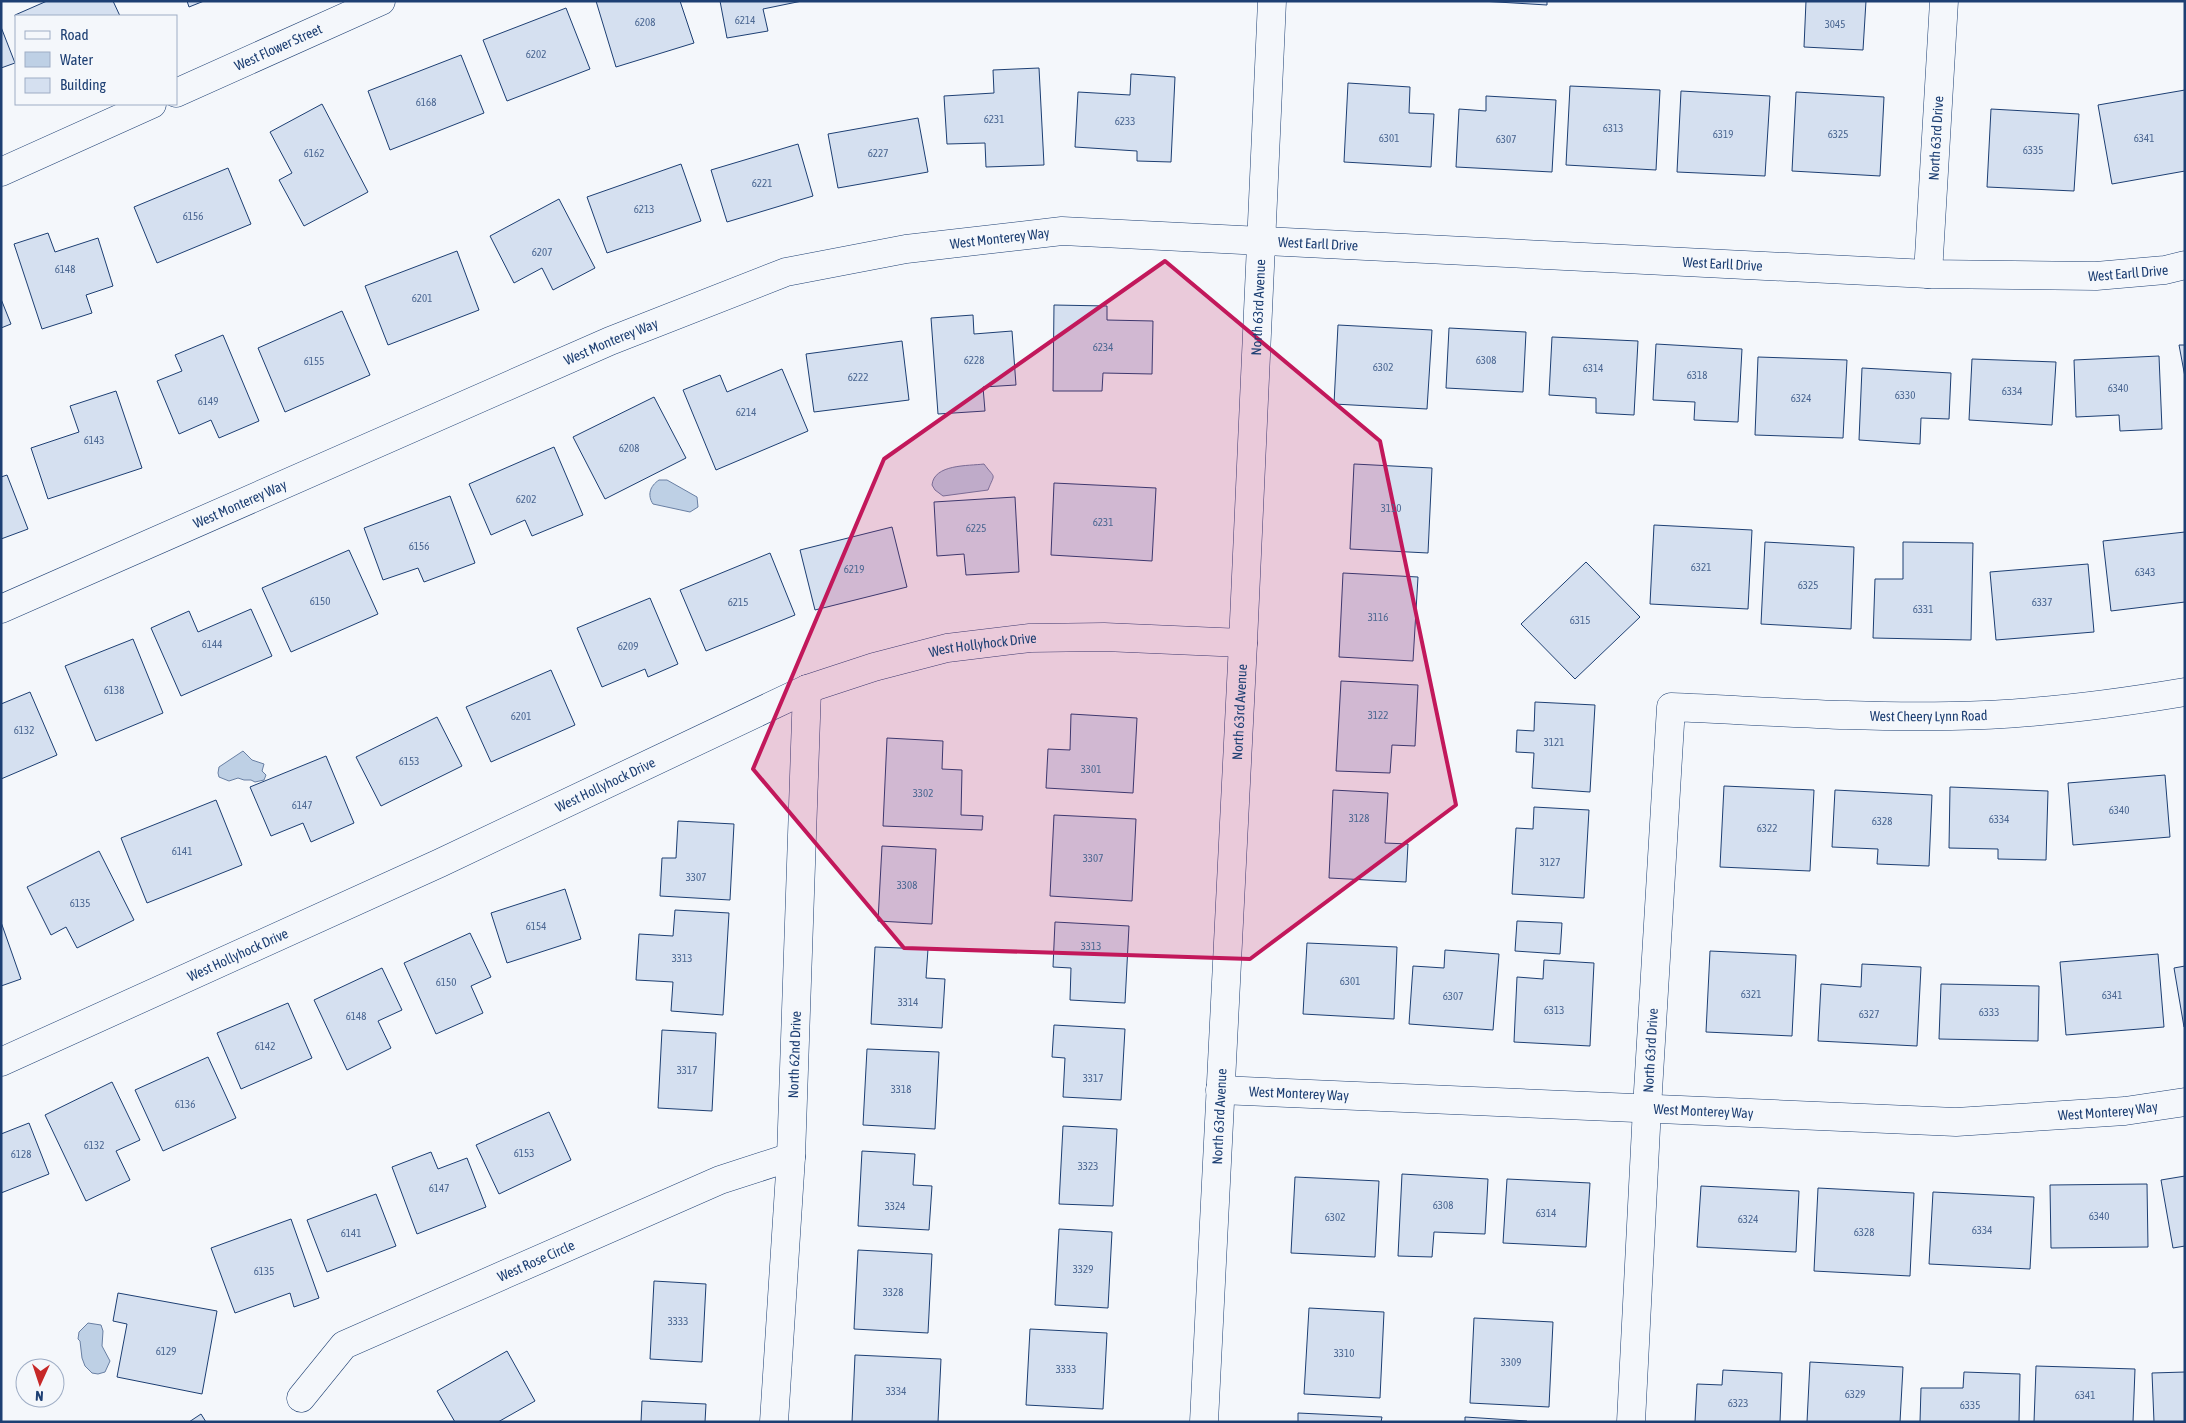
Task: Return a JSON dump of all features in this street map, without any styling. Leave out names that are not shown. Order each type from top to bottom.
[{"type":"street","name":"West Flower Street","points":[[178,92],[381,1]]},
{"type":"street","name":"North 63rd Avenue","points":[[1204,1422],[1243,643],[1272,1]]},
{"type":"street","name":"North 63rd Drive","points":[[1928,274],[1944,1]]},
{"type":"street","points":[[1,172],[150,105]]},
{"type":"street","name":"West Monterey Way","points":[[1,609],[610,342],[786,272],[906,249],[1062,232],[1261,242]]},
{"type":"street","name":"West Earll Drive","points":[[1261,242],[1928,274],[2096,276],[2165,270],[2185,265]]},
{"type":"street","name":"West Hollyhock Drive","points":[[1,1062],[440,863],[807,689],[874,667],[947,648],[1030,638],[1104,637],[1243,643]]},
{"type":"street","name":"North 62nd Drive","points":[[774,1422],[791,1157],[807,689]]},
{"type":"street","name":"West Cheery Lynn Road","points":[[1671,708],[1858,716],[1952,716],[2115,704],[2185,692]]},
{"type":"street","name":"North 63rd Drive","points":[[1632,1422],[1647,1108],[1671,708]]},
{"type":"street","name":"West Monterey Way","points":[[1220,1090],[1956,1122],[2126,1110],[2185,1102]]},
{"type":"street","name":"West Rose Circle","points":[[301,1398],[344,1345],[720,1180],[791,1157]]},
{"type":"highlighted area","points":[[1165,261],[1380,441],[1456,805],[1250,959],[904,948],[753,769],[884,459]]},
{"type":"water","points":[[984,464],[993,476],[988,490],[943,496],[932,485],[934,478],[945,470],[953,467]]},
{"type":"water","points":[[659,480],[667,480],[697,497],[698,507],[690,512],[653,504],[650,491]]},
{"type":"water","points":[[243,751],[252,760],[264,764],[262,771],[266,775],[264,780],[255,782],[238,778],[229,781],[219,777],[219,767]]},
{"type":"water","points":[[88,1323],[101,1325],[103,1331],[102,1346],[110,1361],[105,1372],[98,1374],[92,1373],[85,1366],[78,1339],[79,1332]]},
{"type":"building","points":[[47,1],[113,1],[120,15],[15,15]]},
{"type":"building","points":[[187,1],[204,1],[189,7]]},
{"type":"building","points":[[596,1],[680,1],[694,43],[616,67]]},
{"type":"building","points":[[720,1],[802,1],[763,9],[768,31],[727,38]]},
{"type":"building","points":[[1481,1],[1547,1],[1547,5]]},
{"type":"building","points":[[1806,1],[1866,1],[1863,50],[1804,47]]},
{"type":"building","points":[[566,8],[590,69],[507,101],[483,40]]},
{"type":"building","points":[[1,27],[15,63],[1,68]]},
{"type":"building","points":[[461,55],[484,113],[390,150],[368,91]]},
{"type":"building","points":[[1039,68],[1044,165],[986,167],[985,143],[947,144],[944,96],[994,93],[993,70]]},
{"type":"building","points":[[1131,74],[1175,77],[1171,162],[1137,161],[1137,151],[1075,147],[1078,92],[1130,95]]},
{"type":"building","points":[[1348,83],[1410,87],[1409,113],[1434,114],[1431,167],[1344,162]]},
{"type":"building","points":[[1570,86],[1660,90],[1656,170],[1566,165]]},
{"type":"building","points":[[2185,90],[2185,171],[2112,184],[2098,105]]},
{"type":"building","points":[[1681,91],[1770,96],[1765,176],[1677,172]]},
{"type":"building","points":[[1796,92],[1884,97],[1880,176],[1792,171]]},
{"type":"building","points":[[1486,96],[1556,100],[1552,172],[1456,167],[1459,109],[1486,111]]},
{"type":"building","points":[[322,104],[368,192],[304,226],[279,180],[292,173],[270,132]]},
{"type":"building","points":[[1991,109],[2079,114],[2074,191],[1987,187]]},
{"type":"building","points":[[918,118],[928,172],[838,188],[828,134]]},
{"type":"building","points":[[798,144],[813,196],[727,222],[711,170]]},
{"type":"building","points":[[681,164],[701,221],[607,253],[587,197]]},
{"type":"building","points":[[228,168],[251,224],[157,263],[134,207]]},
{"type":"building","points":[[559,199],[595,268],[553,290],[542,268],[514,283],[490,236]]},
{"type":"building","points":[[48,233],[55,252],[98,238],[113,286],[86,295],[92,313],[42,329],[14,244]]},
{"type":"building","points":[[457,251],[479,310],[388,345],[365,286]]},
{"type":"building","points":[[1,299],[11,324],[1,328]]},
{"type":"building","points":[[1054,305],[1107,306],[1107,320],[1153,321],[1152,374],[1103,373],[1102,391],[1053,391]]},
{"type":"building","points":[[342,311],[370,375],[285,412],[258,348]]},
{"type":"building","points":[[973,315],[974,334],[1012,331],[1016,385],[983,387],[985,411],[938,414],[931,318]]},
{"type":"building","points":[[1338,325],[1432,330],[1427,409],[1334,404]]},
{"type":"building","points":[[1449,328],[1526,332],[1523,392],[1446,388]]},
{"type":"building","points":[[223,335],[259,421],[219,438],[211,420],[179,434],[157,381],[182,371],[175,355]]},
{"type":"building","points":[[1552,337],[1638,341],[1634,415],[1596,413],[1596,398],[1549,395]]},
{"type":"building","points":[[902,341],[909,400],[814,412],[806,354]]},
{"type":"building","points":[[1656,344],[1742,349],[1738,422],[1694,420],[1695,402],[1653,400]]},
{"type":"building","points":[[2179,345],[2185,345],[2185,377]]},
{"type":"building","points":[[2159,356],[2162,429],[2120,431],[2119,415],[2076,417],[2074,360]]},
{"type":"building","points":[[1758,357],[1847,360],[1843,438],[1755,435]]},
{"type":"building","points":[[1972,359],[2056,362],[2052,425],[1969,420]]},
{"type":"building","points":[[1862,368],[1951,373],[1949,419],[1921,418],[1920,444],[1859,440]]},
{"type":"building","points":[[782,369],[808,431],[716,470],[683,390],[720,375],[727,392]]},
{"type":"building","points":[[116,391],[142,468],[48,499],[31,448],[79,432],[70,406]]},
{"type":"building","points":[[654,397],[686,458],[605,499],[573,437]]},
{"type":"building","points":[[554,447],[583,515],[532,536],[525,520],[491,535],[469,484]]},
{"type":"building","points":[[1354,464],[1432,468],[1428,553],[1350,549]]},
{"type":"building","points":[[7,475],[28,529],[1,539],[1,477]]},
{"type":"building","points":[[1054,483],[1156,488],[1152,561],[1051,555]]},
{"type":"building","points":[[450,496],[475,563],[424,582],[418,568],[383,580],[364,528]]},
{"type":"building","points":[[1015,497],[1019,572],[966,575],[964,554],[937,556],[934,502]]},
{"type":"building","points":[[1654,525],[1752,530],[1748,609],[1650,604]]},
{"type":"building","points":[[892,527],[907,587],[815,610],[800,550]]},
{"type":"building","points":[[2185,532],[2185,602],[2111,611],[2103,541]]},
{"type":"building","points":[[1765,542],[1854,547],[1851,629],[1761,624]]},
{"type":"building","points":[[1903,542],[1973,543],[1971,640],[1873,638],[1875,579],[1903,579]]},
{"type":"building","points":[[349,550],[378,614],[291,652],[262,588]]},
{"type":"building","points":[[770,553],[795,615],[706,651],[680,590]]},
{"type":"building","points":[[1586,562],[1640,617],[1575,679],[1521,624]]},
{"type":"building","points":[[2088,564],[2094,632],[1996,640],[1990,572]]},
{"type":"building","points":[[1343,573],[1418,577],[1413,661],[1339,657]]},
{"type":"building","points":[[650,598],[678,664],[648,677],[645,669],[602,687],[577,628]]},
{"type":"building","points":[[251,609],[272,656],[181,696],[151,628],[189,611],[198,632]]},
{"type":"building","points":[[133,639],[163,713],[96,741],[65,666]]},
{"type":"building","points":[[551,670],[575,725],[491,762],[466,707]]},
{"type":"building","points":[[1341,681],[1418,685],[1415,746],[1392,745],[1390,773],[1336,771]]},
{"type":"building","points":[[30,692],[57,755],[1,779],[1,704]]},
{"type":"building","points":[[1535,702],[1595,705],[1590,792],[1532,788],[1534,753],[1516,752],[1517,730],[1534,731]]},
{"type":"building","points":[[1071,714],[1137,718],[1133,793],[1046,788],[1048,749],[1070,750]]},
{"type":"building","points":[[437,717],[462,766],[381,806],[356,757]]},
{"type":"building","points":[[887,738],[943,741],[942,769],[962,770],[961,815],[983,816],[982,830],[883,826]]},
{"type":"building","points":[[326,756],[354,823],[311,842],[303,823],[271,836],[250,787]]},
{"type":"building","points":[[2165,775],[2170,837],[2073,845],[2068,783]]},
{"type":"building","points":[[1724,786],[1814,790],[1810,871],[1720,867]]},
{"type":"building","points":[[1950,787],[2048,791],[2046,860],[1998,859],[1998,849],[1949,848]]},
{"type":"building","points":[[1333,790],[1388,793],[1385,843],[1408,844],[1406,882],[1329,878]]},
{"type":"building","points":[[1835,790],[1932,795],[1929,866],[1877,864],[1878,849],[1832,847]]},
{"type":"building","points":[[216,800],[242,865],[147,903],[121,838]]},
{"type":"building","points":[[1534,807],[1589,810],[1584,898],[1512,894],[1516,828],[1533,829]]},
{"type":"building","points":[[1054,815],[1136,819],[1132,901],[1050,896]]},
{"type":"building","points":[[678,821],[734,824],[730,900],[660,896],[662,858],[676,858]]},
{"type":"building","points":[[882,846],[936,849],[932,924],[878,921]]},
{"type":"building","points":[[99,851],[134,920],[77,948],[66,927],[51,935],[27,887]]},
{"type":"building","points":[[565,889],[581,939],[507,963],[491,913]]},
{"type":"building","points":[[675,910],[729,913],[723,1015],[671,1011],[673,982],[636,980],[639,934],[673,936]]},
{"type":"building","points":[[1517,921],[1562,923],[1560,954],[1515,951]]},
{"type":"building","points":[[1,922],[21,979],[1,986]]},
{"type":"building","points":[[1055,922],[1129,926],[1125,1003],[1070,1000],[1071,968],[1053,967]]},
{"type":"building","points":[[470,933],[491,977],[471,986],[483,1013],[436,1034],[404,963]]},
{"type":"building","points":[[1307,943],[1397,947],[1394,1019],[1303,1014]]},
{"type":"building","points":[[875,947],[928,949],[926,978],[945,979],[942,1028],[871,1024]]},
{"type":"building","points":[[1445,950],[1499,954],[1493,1030],[1409,1024],[1413,966],[1444,968]]},
{"type":"building","points":[[1710,951],[1796,955],[1792,1036],[1706,1032]]},
{"type":"building","points":[[2158,954],[2164,1027],[2066,1035],[2060,962]]},
{"type":"building","points":[[1544,960],[1594,963],[1590,1046],[1514,1042],[1517,977],[1543,979]]},
{"type":"building","points":[[1862,964],[1921,967],[1917,1046],[1818,1041],[1821,984],[1861,987]]},
{"type":"building","points":[[2185,966],[2185,1027],[2184,1027],[2174,968]]},
{"type":"building","points":[[382,968],[402,1010],[378,1021],[391,1048],[347,1070],[314,1000]]},
{"type":"building","points":[[1941,984],[2039,986],[2038,1041],[1939,1039]]},
{"type":"building","points":[[288,1003],[312,1058],[241,1089],[217,1033]]},
{"type":"building","points":[[1054,1025],[1125,1029],[1121,1100],[1063,1097],[1065,1058],[1052,1057]]},
{"type":"building","points":[[662,1030],[716,1033],[712,1111],[658,1108]]},
{"type":"building","points":[[867,1049],[939,1052],[935,1129],[863,1125]]},
{"type":"building","points":[[208,1057],[236,1118],[163,1151],[135,1090]]},
{"type":"building","points":[[112,1082],[140,1140],[116,1151],[130,1180],[86,1201],[45,1115]]},
{"type":"building","points":[[549,1112],[571,1160],[499,1194],[476,1145]]},
{"type":"building","points":[[29,1123],[49,1174],[1,1193],[1,1134]]},
{"type":"building","points":[[1063,1126],[1117,1129],[1113,1206],[1059,1204]]},
{"type":"building","points":[[862,1151],[915,1154],[913,1185],[932,1186],[929,1230],[858,1226]]},
{"type":"building","points":[[431,1152],[438,1169],[467,1158],[486,1207],[417,1234],[392,1167]]},
{"type":"building","points":[[1402,1174],[1488,1179],[1485,1234],[1434,1232],[1432,1257],[1398,1256]]},
{"type":"building","points":[[2185,1176],[2185,1246],[2173,1248],[2161,1180]]},
{"type":"building","points":[[1295,1177],[1379,1181],[1375,1257],[1291,1253]]},
{"type":"building","points":[[1507,1179],[1590,1183],[1586,1247],[1503,1243]]},
{"type":"building","points":[[2147,1184],[2148,1247],[2051,1248],[2050,1185]]},
{"type":"building","points":[[1701,1186],[1799,1191],[1796,1252],[1697,1247]]},
{"type":"building","points":[[1818,1188],[1914,1193],[1910,1276],[1814,1271]]},
{"type":"building","points":[[1933,1192],[2034,1197],[2030,1269],[1929,1264]]},
{"type":"building","points":[[376,1194],[396,1246],[327,1272],[307,1220]]},
{"type":"building","points":[[291,1219],[319,1298],[294,1307],[290,1293],[235,1313],[211,1248]]},
{"type":"building","points":[[1059,1229],[1112,1232],[1108,1308],[1055,1305]]},
{"type":"building","points":[[858,1250],[932,1254],[928,1333],[854,1329]]},
{"type":"building","points":[[654,1281],[706,1284],[702,1362],[650,1359]]},
{"type":"building","points":[[118,1293],[217,1311],[202,1394],[117,1377],[127,1324],[113,1321]]},
{"type":"building","points":[[1309,1308],[1384,1312],[1380,1398],[1304,1394]]},
{"type":"building","points":[[1474,1318],[1553,1322],[1549,1407],[1470,1403]]},
{"type":"building","points":[[1030,1329],[1107,1333],[1103,1409],[1026,1405]]},
{"type":"building","points":[[507,1351],[535,1401],[498,1422],[455,1422],[437,1391]]},
{"type":"building","points":[[855,1355],[941,1359],[938,1422],[852,1422]]},
{"type":"building","points":[[1810,1362],[1903,1367],[1900,1422],[1807,1422]]},
{"type":"building","points":[[2036,1366],[2135,1369],[2133,1422],[2034,1422]]},
{"type":"building","points":[[1723,1370],[1782,1373],[1780,1422],[1695,1422],[1697,1384],[1722,1385]]},
{"type":"building","points":[[1964,1372],[2020,1374],[2019,1422],[1920,1422],[1921,1388],[1963,1388]]},
{"type":"building","points":[[2185,1372],[2185,1422],[2154,1422],[2152,1373]]},
{"type":"building","points":[[642,1401],[706,1404],[705,1422],[641,1422]]},
{"type":"building","points":[[1298,1413],[1382,1417],[1381,1422],[1298,1422]]},
{"type":"building","points":[[201,1414],[206,1422],[189,1422]]},
{"type":"building","points":[[1465,1417],[1527,1421],[1527,1422],[1465,1422]]}]
